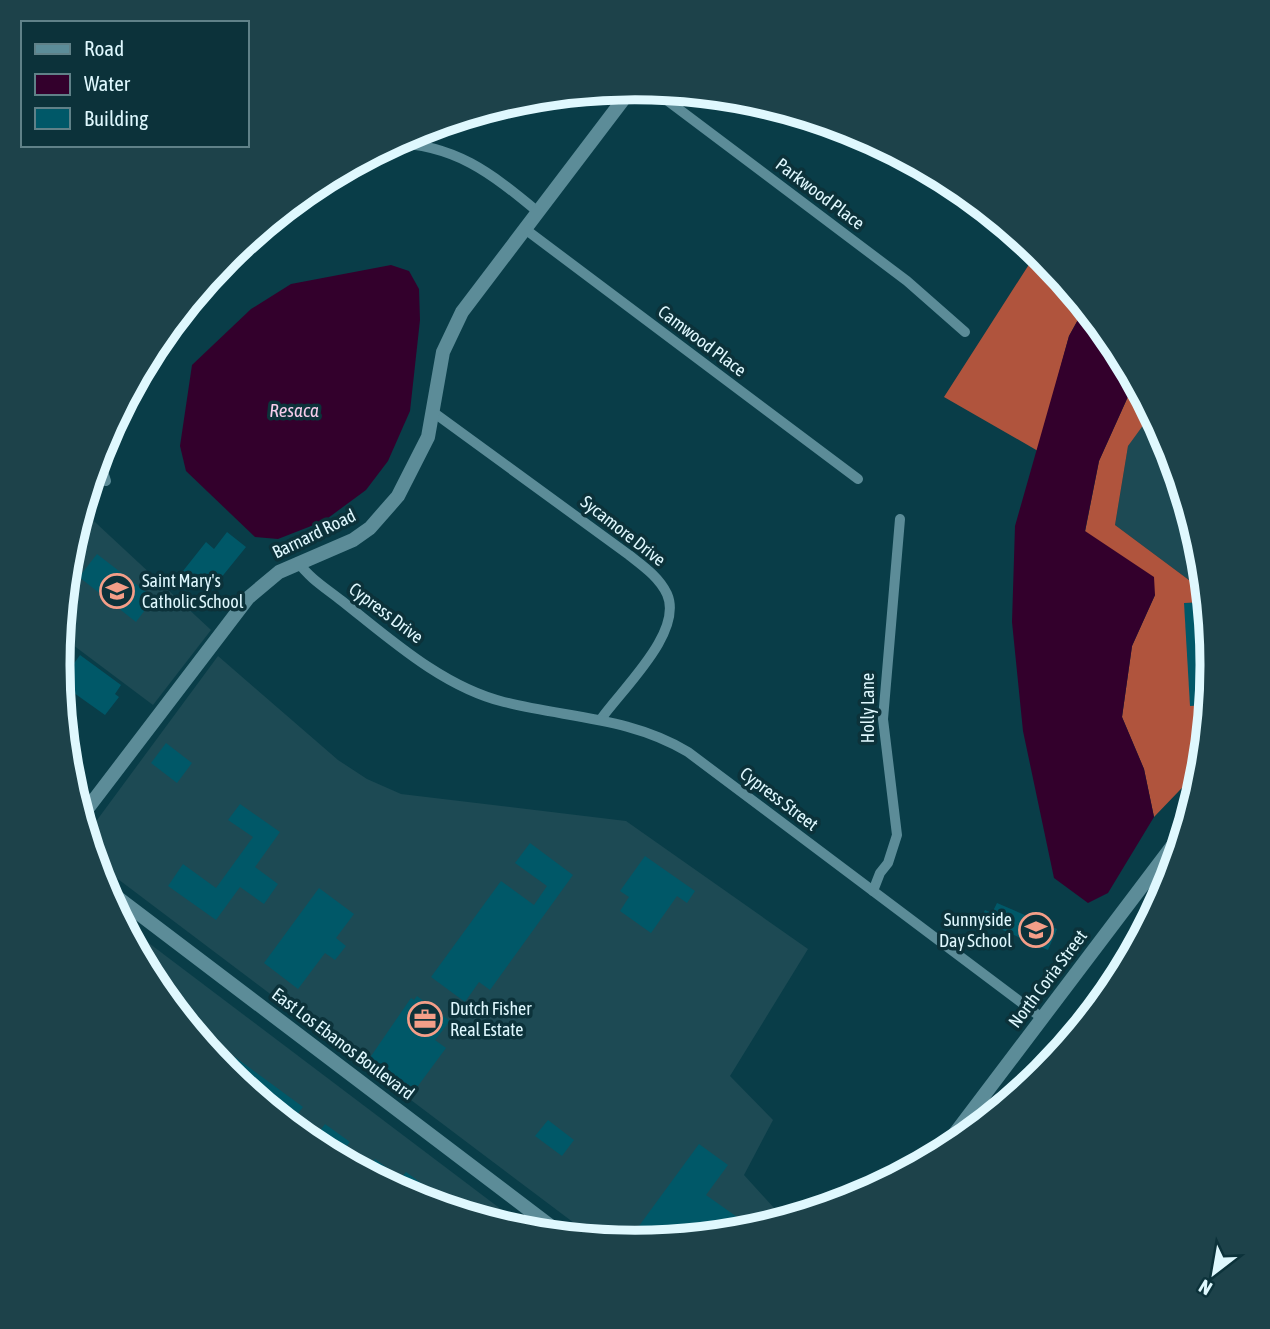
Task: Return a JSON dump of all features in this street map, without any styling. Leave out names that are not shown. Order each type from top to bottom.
[{"type":"street","name":"Barnard Road","points":[[88,808],[248,598],[279,572],[354,540],[384,513],[420,458],[450,333],[462,312],[623,100]]},
{"type":"street","name":"Parkwood Place","points":[[668,101],[907,281],[965,332]]},
{"type":"street","points":[[414,145],[461,157],[504,184],[538,212]]},
{"type":"street","name":"Camwood Place","points":[[526,229],[858,479]]},
{"type":"street","name":"Sycamore Drive","points":[[433,412],[629,555],[658,580],[667,594],[671,608],[665,634],[601,719]]},
{"type":"street","points":[[104,473],[106,481]]},
{"type":"street","name":"Holly Lane","points":[[873,891],[880,873],[888,863],[897,835],[883,719],[900,519]]},
{"type":"street","name":"Cypress Drive","points":[[298,562],[309,575],[358,614],[459,685]]},
{"type":"street","name":"Cypress Street","points":[[459,685],[503,702],[601,719],[652,732],[688,752],[1042,1018]]},
{"type":"street","name":"North Coria Street","points":[[961,1126],[1168,852]]},
{"type":"street","name":"East Los Ebanos Boulevard","points":[[122,900],[546,1222]]},
{"type":"shaded area","points":[[1031,261],[1080,317],[1069,336],[1038,451],[944,397]]},
{"type":"shaded area","points":[[1130,393],[1145,422],[1128,446],[1115,525],[1194,584],[1195,591],[1199,628],[1199,701],[1189,775],[1187,782],[1154,817],[1144,769],[1122,717],[1132,646],[1155,595],[1115,553],[1085,532],[1099,461]]},
{"type":"shaded area","points":[[1143,418],[1157,448],[1181,518],[1194,584],[1115,525],[1128,446]]},
{"type":"shaded area","name":"Saint Mary's Catholic School","points":[[89,517],[211,630],[153,705],[71,643],[75,591]]},
{"type":"shaded area","points":[[218,656],[338,760],[367,779],[401,794],[626,821],[808,949],[730,1076],[773,1120],[744,1175],[775,1209],[773,1212],[745,1219],[709,1225],[635,1230],[579,1226],[110,873],[93,825]]},
{"type":"shaded area","points":[[140,937],[508,1215],[453,1200],[385,1171],[352,1154],[291,1113],[235,1064],[210,1037],[165,978]]},
{"type":"water","name":"Resaca","points":[[391,265],[409,271],[419,289],[420,320],[410,411],[388,461],[366,490],[324,521],[278,539],[255,537],[186,471],[180,446],[192,365],[251,309],[291,284]]},
{"type":"water","points":[[1080,317],[1105,351],[1130,393],[1099,461],[1085,531],[1154,577],[1155,595],[1132,646],[1122,717],[1144,769],[1154,817],[1108,893],[1088,903],[1054,878],[1023,731],[1012,622],[1015,526],[1069,336]]},
{"type":"building","points":[[227,532],[246,547],[216,584],[207,577],[200,585],[183,571],[206,542],[214,549]]},
{"type":"building","points":[[97,554],[154,598],[136,622],[79,577]]},
{"type":"building","points":[[1196,602],[1200,664],[1199,706],[1190,706],[1184,603]]},
{"type":"building","points":[[80,655],[121,685],[115,694],[119,697],[105,715],[71,691],[70,669]]},
{"type":"building","points":[[166,743],[192,763],[177,783],[151,763]]},
{"type":"building","points":[[240,804],[280,832],[255,867],[278,884],[264,904],[240,887],[216,920],[168,886],[183,864],[216,888],[253,837],[228,820]]},
{"type":"building","points":[[530,843],[573,875],[490,990],[479,982],[465,1002],[431,977],[501,881],[534,905],[547,886],[515,863]]},
{"type":"building","points":[[645,856],[695,891],[687,903],[677,896],[651,933],[620,911],[629,897],[620,891]]},
{"type":"building","points":[[319,888],[354,914],[336,938],[346,946],[335,960],[325,953],[298,989],[264,963]]},
{"type":"building","points":[[997,903],[1057,929],[1048,950],[980,920],[985,910],[992,913]]},
{"type":"building","points":[[417,996],[450,1021],[435,1040],[446,1048],[415,1090],[369,1059],[411,998],[414,1000]]},
{"type":"building","points":[[235,1057],[303,1107],[296,1116],[232,1061]]},
{"type":"building","points":[[548,1120],[574,1140],[562,1156],[535,1136]]},
{"type":"building","points":[[325,1124],[350,1142],[346,1147],[362,1159],[352,1154],[319,1133]]},
{"type":"building","points":[[699,1144],[728,1165],[706,1195],[741,1220],[709,1225],[636,1230]]},
{"type":"building","points":[[375,1159],[401,1178],[406,1172],[433,1192],[419,1186],[385,1171],[372,1164]]},
{"type":"place","name":"Saint Mary's Catholic School","points":[[117,591]]},
{"type":"place","name":"Sunnyside Day School","points":[[1036,930]]},
{"type":"place","name":"Dutch Fisher Real Estate","points":[[425,1019]]}]
